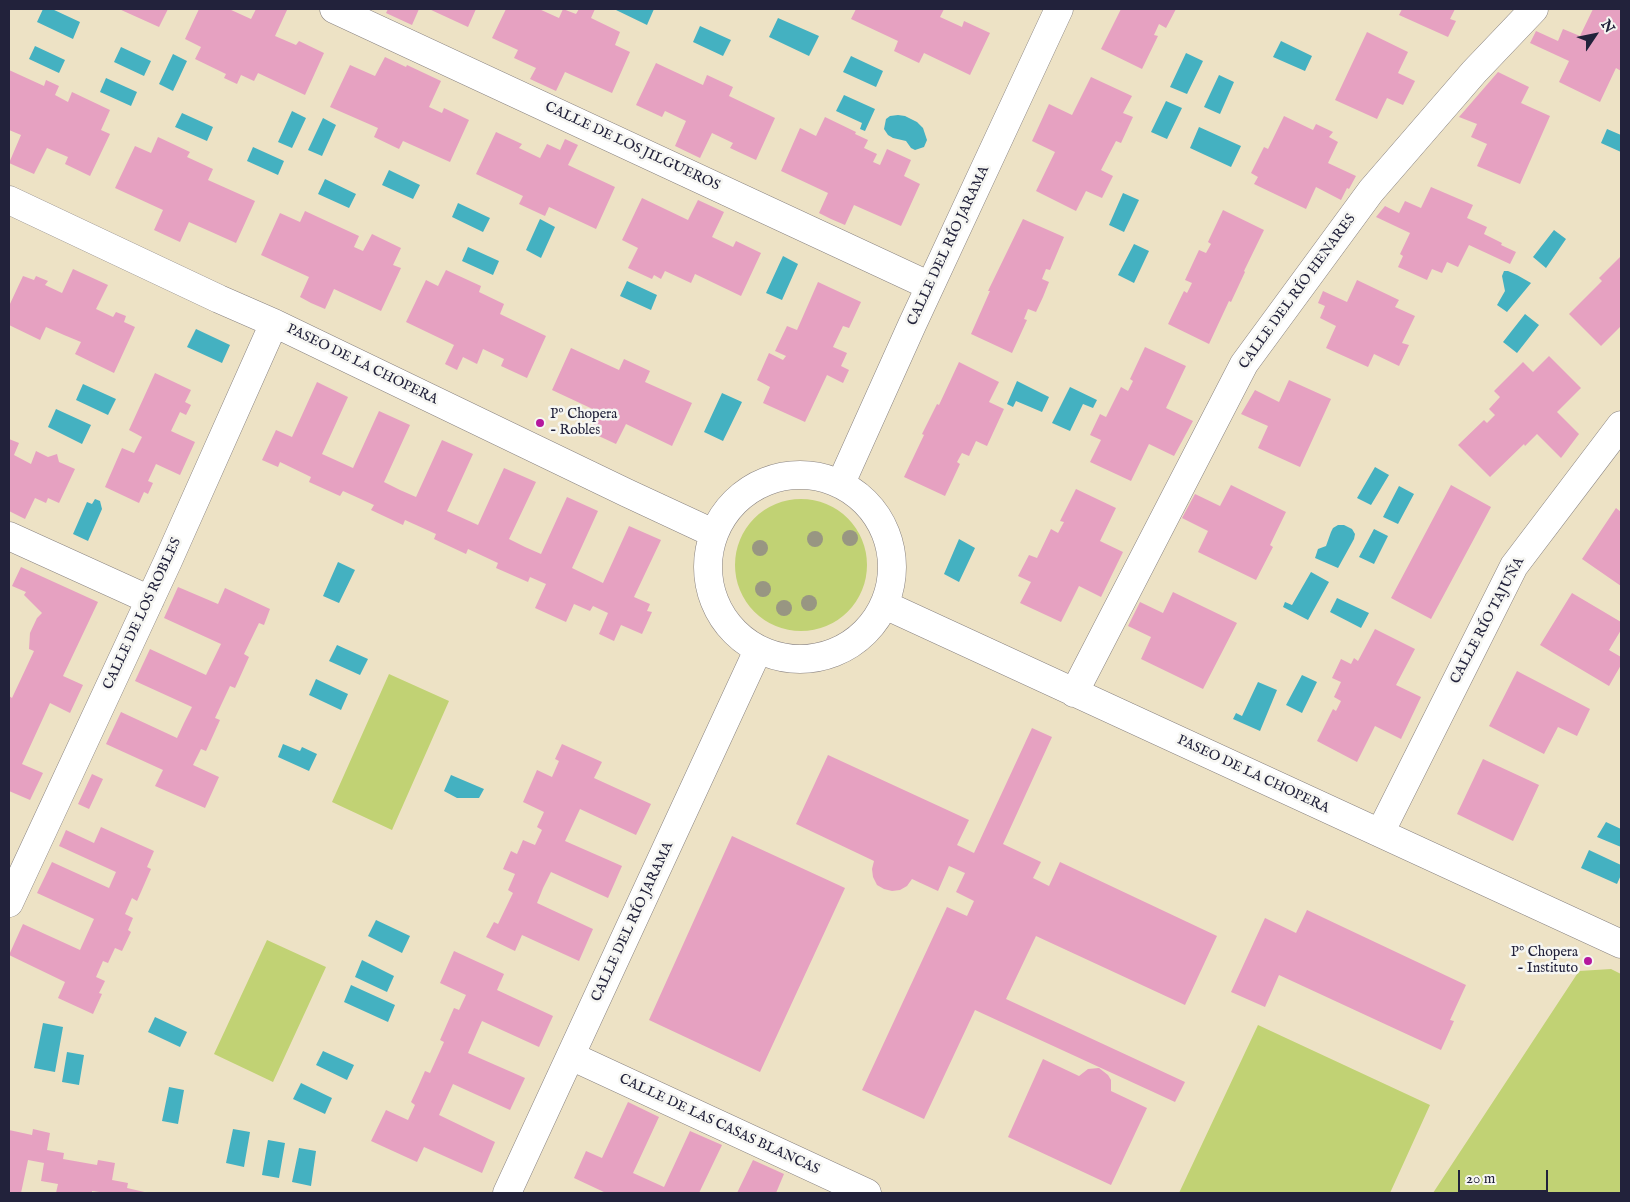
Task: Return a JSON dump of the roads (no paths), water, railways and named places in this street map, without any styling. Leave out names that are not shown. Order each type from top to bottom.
[{"type":"street","name":"CALLE DE LOS JILGUEROS","points":[[334,9],[930,286]]},
{"type":"street","name":"CALLE DEL RÍO HENARES","points":[[1074,693],[1244,364],[1371,191],[1474,72],[1534,9]]},
{"type":"street","name":"CALLE DEL RÍO JARAMA","points":[[841,483],[1056,10]]},
{"type":"street","name":"PASEO DE LA CHOPERA","points":[[9,200],[208,294],[274,322],[626,493],[713,533]]},
{"type":"street","name":"CALLE DE LOS ROBLES","points":[[9,903],[150,600],[274,322]]},
{"type":"street","name":"CALLE RÍO TAJUÑA","points":[[1380,833],[1514,566],[1621,425]]},
{"type":"street","points":[[811,474],[841,483],[864,500],[882,522],[891,549],[892,568],[892,578],[885,606],[869,630],[845,649],[817,659],[787,659],[758,650],[731,630],[713,600],[707,566],[713,533],[729,506],[752,486],[781,476],[811,474]]},
{"type":"street","points":[[9,536],[150,600]]},
{"type":"street","name":"PASEO DE LA CHOPERA","points":[[885,606],[1621,944]]},
{"type":"street","name":"CALLE DEL RÍO JARAMA","points":[[507,1193],[758,650]]},
{"type":"street","name":"CALLE DE LAS CASAS BLANCAS","points":[[571,1056],[867,1193]]},
{"type":"water","points":[[43,9],[52,9],[80,22],[73,39],[37,22]]},
{"type":"water","points":[[616,9],[654,9],[647,25]]},
{"type":"water","points":[[778,18],[819,36],[809,56],[769,37]]},
{"type":"water","points":[[700,26],[731,40],[723,56],[693,42]]},
{"type":"water","points":[[1281,41],[1312,56],[1305,71],[1273,57]]},
{"type":"water","points":[[35,46],[65,60],[59,73],[29,59]]},
{"type":"water","points":[[121,47],[151,61],[144,76],[114,62]]},
{"type":"water","points":[[1186,53],[1203,61],[1187,94],[1170,87]]},
{"type":"water","points":[[173,54],[187,61],[173,91],[159,84]]},
{"type":"water","points":[[851,56],[883,71],[876,87],[843,72]]},
{"type":"water","points":[[1219,75],[1234,82],[1220,114],[1204,107]]},
{"type":"water","points":[[106,78],[137,92],[131,106],[100,92]]},
{"type":"water","points":[[844,95],[875,109],[865,131],[860,129],[862,123],[836,111]]},
{"type":"water","points":[[1166,101],[1182,108],[1167,139],[1151,132]]},
{"type":"water","points":[[292,111],[306,118],[292,148],[278,142]]},
{"type":"water","points":[[182,113],[213,127],[207,141],[175,127]]},
{"type":"water","points":[[898,115],[917,122],[923,128],[927,140],[924,147],[915,150],[906,141],[888,135],[884,129],[886,119],[890,116]]},
{"type":"water","points":[[323,118],[336,125],[322,156],[308,150]]},
{"type":"water","points":[[1199,127],[1241,146],[1231,167],[1190,148]]},
{"type":"water","points":[[1607,129],[1621,135],[1621,152],[1601,143]]},
{"type":"water","points":[[253,147],[284,161],[278,175],[247,161]]},
{"type":"water","points":[[389,170],[420,185],[413,199],[382,185]]},
{"type":"water","points":[[325,179],[356,194],[349,208],[318,194]]},
{"type":"water","points":[[1123,193],[1139,200],[1124,232],[1109,225]]},
{"type":"water","points":[[458,203],[490,218],[483,232],[452,217]]},
{"type":"water","points":[[540,219],[555,227],[541,258],[526,250]]},
{"type":"water","points":[[1554,230],[1566,239],[1546,268],[1533,257]]},
{"type":"water","points":[[1134,244],[1149,251],[1134,283],[1118,275]]},
{"type":"water","points":[[468,247],[499,261],[493,275],[462,261]]},
{"type":"water","points":[[783,256],[798,264],[782,300],[766,293]]},
{"type":"water","points":[[1504,271],[1517,275],[1531,283],[1507,312],[1497,305],[1505,291],[1502,276]]},
{"type":"water","points":[[627,281],[657,295],[651,310],[620,296]]},
{"type":"water","points":[[1525,314],[1539,325],[1517,353],[1503,342]]},
{"type":"water","points":[[196,329],[230,345],[222,363],[187,347]]},
{"type":"water","points":[[1017,381],[1049,397],[1042,412],[1016,401],[1013,407],[1007,404]]},
{"type":"water","points":[[83,384],[116,399],[108,415],[76,400]]},
{"type":"water","points":[[1070,387],[1097,400],[1093,408],[1083,404],[1070,431],[1052,423]]},
{"type":"water","points":[[722,393],[742,402],[723,441],[704,432]]},
{"type":"water","points":[[56,409],[91,425],[82,444],[48,427]]},
{"type":"water","points":[[1375,467],[1389,475],[1371,505],[1357,498]]},
{"type":"water","points":[[1399,486],[1414,494],[1398,524],[1383,517]]},
{"type":"water","points":[[95,499],[100,501],[102,509],[88,541],[73,534],[87,502],[92,504]]},
{"type":"water","points":[[1338,525],[1344,525],[1352,529],[1355,534],[1338,568],[1315,558],[1318,549],[1326,546],[1333,528]]},
{"type":"water","points":[[1374,529],[1388,536],[1374,564],[1359,557]]},
{"type":"water","points":[[959,539],[975,548],[959,582],[944,574]]},
{"type":"water","points":[[338,562],[355,570],[339,603],[323,596]]},
{"type":"water","points":[[1311,572],[1329,582],[1308,620],[1283,607],[1285,602],[1292,605]]},
{"type":"water","points":[[1337,598],[1369,613],[1361,628],[1330,612]]},
{"type":"water","points":[[337,645],[368,659],[360,675],[329,661]]},
{"type":"water","points":[[1302,675],[1317,682],[1302,713],[1286,705]]},
{"type":"water","points":[[316,679],[348,694],[341,710],[309,695]]},
{"type":"water","points":[[1258,682],[1277,690],[1260,731],[1233,719],[1236,713],[1242,716]]},
{"type":"water","points":[[283,744],[300,751],[302,747],[317,754],[309,771],[278,757]]},
{"type":"water","points":[[451,775],[484,789],[479,798],[457,798],[444,791]]},
{"type":"water","points":[[1606,822],[1621,829],[1621,847],[1597,837]]},
{"type":"water","points":[[1589,850],[1621,865],[1621,875],[1617,884],[1581,868]]},
{"type":"water","points":[[376,920],[410,936],[402,953],[368,936]]},
{"type":"water","points":[[362,960],[394,976],[387,992],[355,977]]},
{"type":"water","points":[[351,985],[395,1005],[388,1022],[344,1002]]},
{"type":"water","points":[[155,1017],[187,1032],[180,1047],[148,1032]]},
{"type":"water","points":[[43,1023],[63,1027],[55,1072],[34,1068]]},
{"type":"water","points":[[323,1051],[354,1065],[347,1080],[316,1065]]},
{"type":"water","points":[[67,1052],[84,1055],[79,1085],[62,1082]]},
{"type":"water","points":[[301,1083],[332,1098],[325,1114],[293,1099]]},
{"type":"water","points":[[169,1087],[184,1090],[178,1124],[162,1121]]},
{"type":"water","points":[[233,1129],[250,1132],[244,1167],[226,1163]]},
{"type":"water","points":[[268,1140],[285,1143],[279,1178],[262,1175]]},
{"type":"water","points":[[299,1148],[316,1151],[311,1186],[292,1182]]},
{"type":"place","name":"Pº Chopera - Robles","points":[[540,423]]},
{"type":"place","name":"Pº Chopera - Instituto","points":[[1588,961]]}]
